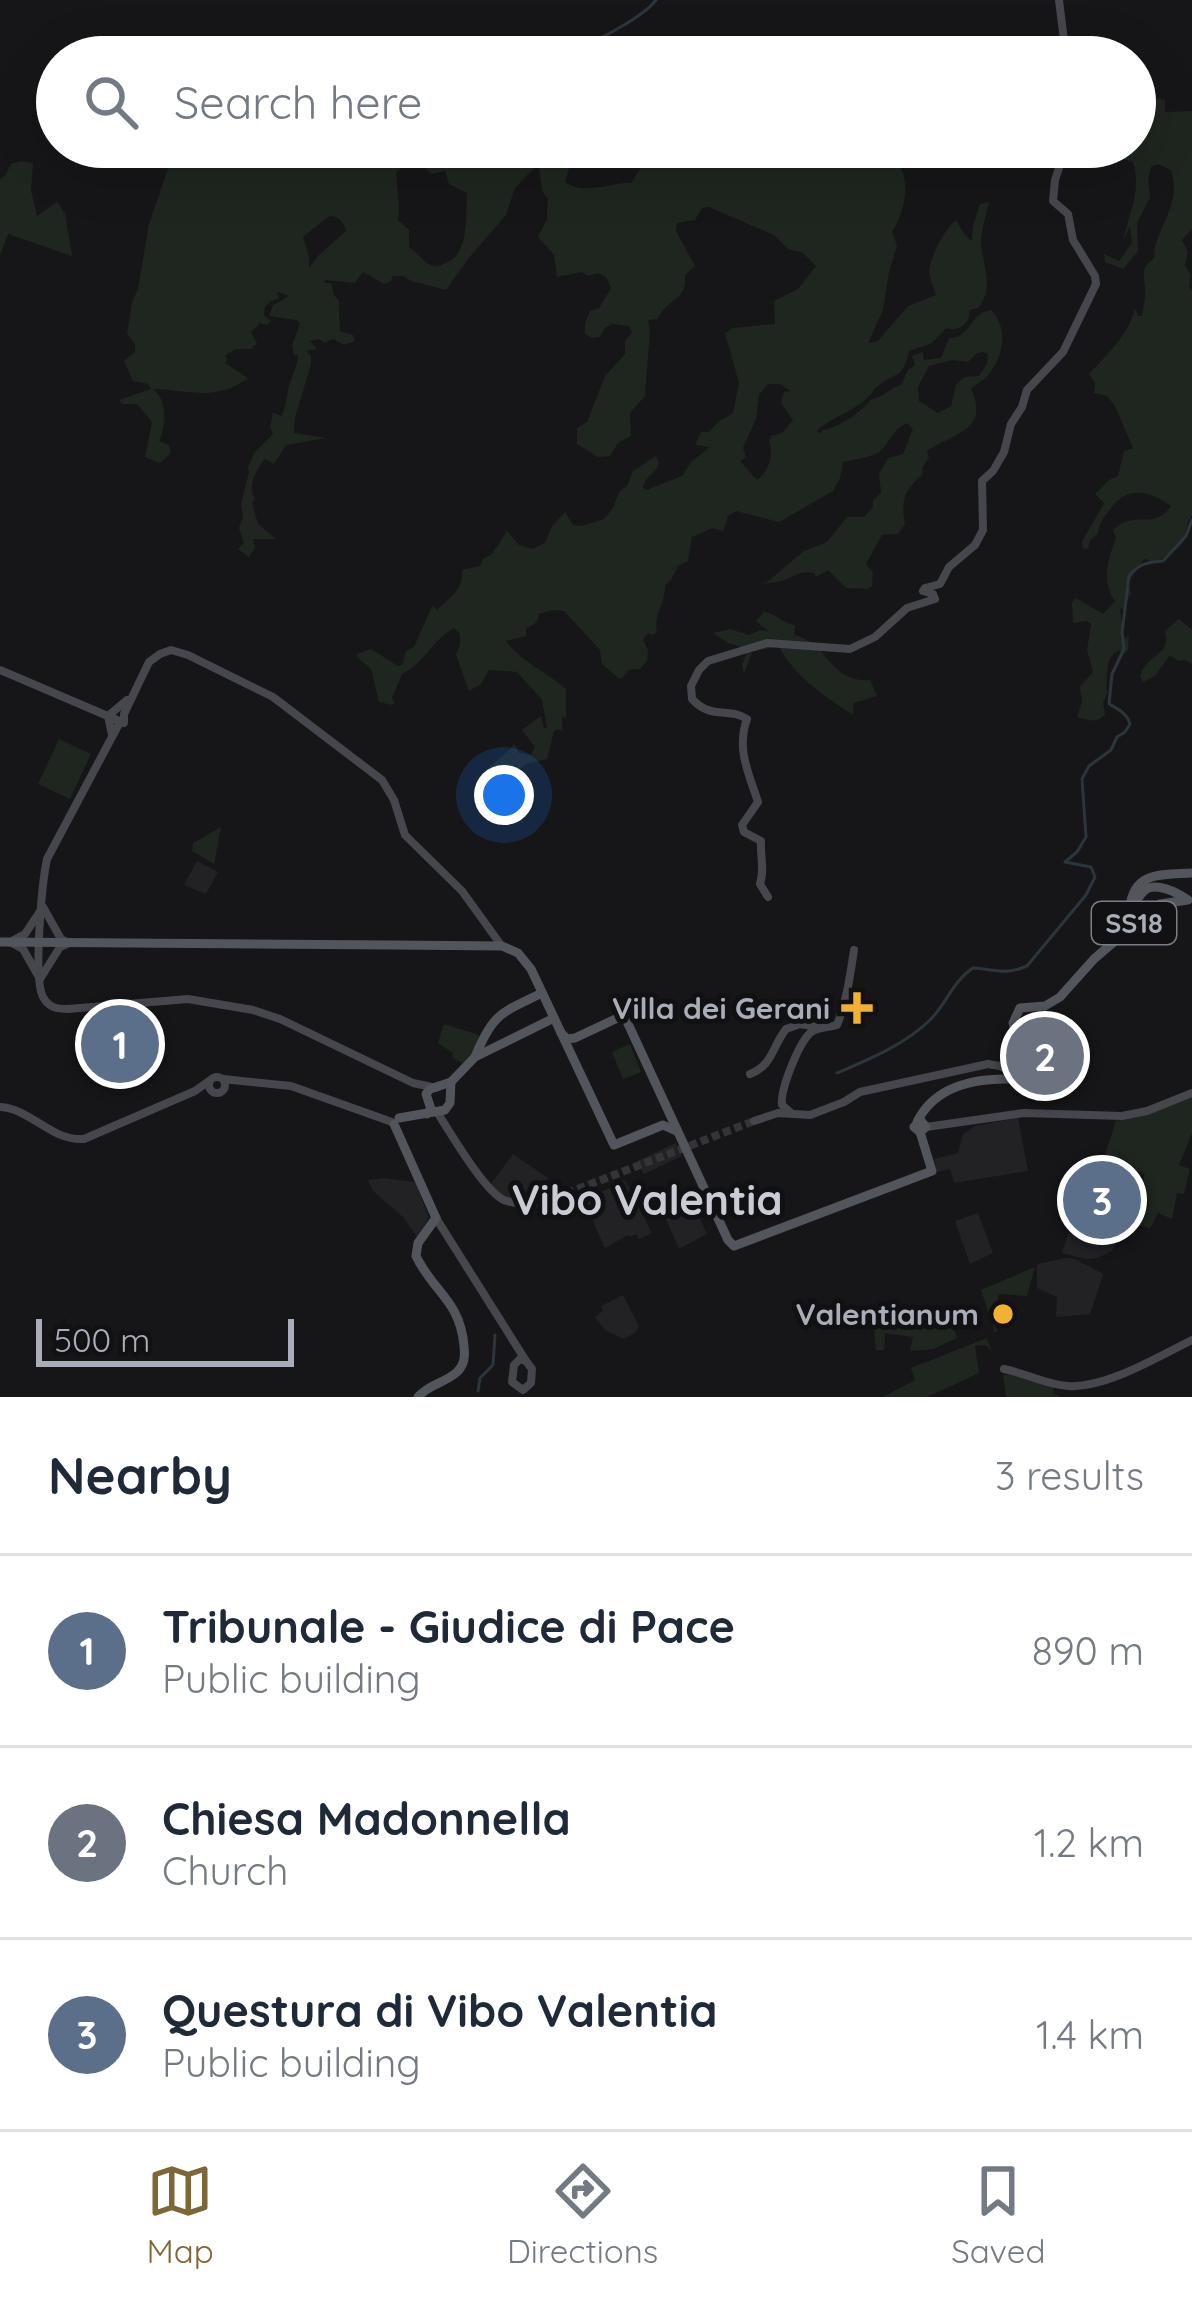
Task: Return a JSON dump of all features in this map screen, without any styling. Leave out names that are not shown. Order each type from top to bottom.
[{"type":"main road","name":"SS18","points":[[1013,1078],[1034,1083],[1061,1068],[1062,1056],[1046,1036],[1016,1035],[1015,1014],[1020,1008],[1045,1006],[1060,998],[1094,959],[1155,907],[1188,900],[1155,886],[1130,907],[1144,880],[1192,873]]},
{"type":"main road","points":[[5,942],[510,948],[525,958],[614,1145],[663,1125],[676,1131]]},
{"type":"main road","points":[[475,1057],[497,1016],[542,993]]},
{"type":"main road","points":[[561,1034],[575,1038],[621,1016],[627,1019],[734,1246],[932,1171],[921,1127],[926,1108],[958,1085],[1013,1078]]},
{"type":"main road","points":[[418,1397],[461,1368],[464,1341],[458,1313],[416,1260],[418,1243],[434,1222],[398,1122],[431,1100],[475,1057],[554,1018]]},
{"type":"main road","points":[[431,1100],[449,1106],[451,1082]]},
{"type":"main road","points":[[431,1100],[451,1098]]},
{"type":"street","points":[[1059,0],[1063,36]]},
{"type":"street","points":[[768,897],[760,884],[764,870],[761,841],[744,832],[742,825],[758,802],[745,764],[742,731],[747,718],[707,712],[692,699],[691,686],[708,662],[756,645],[850,649],[875,637],[907,608],[935,599],[923,591],[925,587],[940,584],[951,563],[977,542],[985,520],[982,481],[1004,452],[1027,390],[1063,352],[1096,284],[1073,240],[1068,214],[1054,202],[1058,168]]},
{"type":"street","points":[[502,946],[462,891],[405,835],[382,780],[273,697],[171,650],[149,662],[47,859],[40,979],[42,995],[51,1006],[188,999],[260,1012],[413,1083],[431,1100],[479,1177],[495,1194],[512,1202],[544,1202]]},
{"type":"street","points":[[0,670],[118,717]]},
{"type":"street","points":[[5,942],[25,934],[43,907]]},
{"type":"street","points":[[43,907],[61,939],[69,943]]},
{"type":"street","points":[[5,942],[23,949],[40,979]]},
{"type":"street","points":[[40,979],[60,947],[69,943]]},
{"type":"street","points":[[749,1074],[770,1061],[786,1029],[837,1025],[847,999],[854,950]]},
{"type":"street","points":[[780,1109],[782,1092],[809,1029]]},
{"type":"street","points":[[754,1121],[780,1109],[810,1115],[860,1092],[988,1064],[1013,1078]]},
{"type":"street","points":[[0,1107],[16,1108],[57,1135],[75,1140],[93,1138],[210,1086],[219,1093],[224,1084],[260,1081],[291,1086],[398,1122]]},
{"type":"street","points":[[921,1127],[1034,1113],[1123,1116],[1192,1093]]},
{"type":"street","points":[[434,1222],[533,1376],[523,1393],[512,1382]]},
{"type":"street","points":[[508,1397],[514,1365],[510,1334]]},
{"type":"street","points":[[1192,1338],[1102,1381],[1067,1387],[1005,1367],[1085,1382],[1192,1338]]},
{"type":"street","points":[[514,1365],[520,1359],[526,1361]]},
{"type":"shaded area","points":[[1156,97],[1165,100],[1165,112],[1192,111],[1192,229],[1182,240],[1192,290],[1192,515],[1180,547],[1156,562],[1144,559],[1127,579],[1131,593],[1120,608],[1128,650],[1111,657],[1105,714],[1092,720],[1077,717],[1080,687],[1093,672],[1087,650],[1091,624],[1073,623],[1072,602],[1076,598],[1103,614],[1115,601],[1107,578],[1116,538],[1113,530],[1129,521],[1158,517],[1171,506],[1148,494],[1125,496],[1104,517],[1088,549],[1083,548],[1104,503],[1095,494],[1118,476],[1124,451],[1133,448],[1115,406],[1107,396],[1094,393],[1089,374],[1123,335],[1135,308],[1142,316],[1144,271],[1154,258],[1173,195],[1171,170],[1158,164]]},
{"type":"shaded area","points":[[33,163],[31,190],[37,216],[57,202],[65,213],[72,256],[8,234],[0,256],[0,179],[11,164]]},
{"type":"shaded area","points":[[168,168],[401,168],[396,173],[398,220],[409,230],[409,247],[435,266],[452,260],[462,244],[467,193],[449,184],[445,171],[431,174],[425,168],[534,168],[515,188],[506,215],[446,290],[404,276],[393,276],[384,284],[363,272],[355,283],[325,280],[339,301],[340,331],[353,335],[355,341],[344,345],[333,339],[310,341],[317,349],[306,351],[311,364],[294,433],[327,438],[286,445],[274,464],[265,459],[259,468],[252,483],[252,503],[258,524],[276,539],[253,539],[255,548],[249,557],[238,549],[244,543],[239,528],[248,468],[254,453],[273,434],[273,413],[282,416],[298,360],[292,346],[300,323],[269,316],[273,305],[289,296],[277,292],[279,298],[266,306],[264,316],[272,321],[260,323],[251,332],[257,343],[225,356],[225,363],[248,378],[213,392],[153,389],[164,413],[159,441],[169,445],[171,453],[160,463],[145,457],[152,422],[137,404],[119,400],[151,389],[133,381],[124,361],[135,352],[127,334],[149,224]],"holes":[[[329,216],[341,220],[346,231],[309,268],[303,237]]]},
{"type":"shaded area","points":[[539,168],[569,168],[565,182],[589,188],[631,183],[642,168],[901,168],[904,203],[892,232],[897,246],[883,310],[868,343],[878,341],[908,306],[936,295],[929,269],[942,238],[956,220],[972,241],[980,204],[989,202],[981,241],[986,293],[978,308],[970,310],[962,326],[946,328],[932,343],[909,351],[899,373],[828,422],[817,431],[821,434],[901,385],[915,365],[912,356],[923,352],[924,360],[941,358],[949,338],[962,334],[984,312],[991,310],[997,317],[1002,334],[993,368],[971,389],[976,403],[972,423],[927,451],[923,474],[905,496],[905,524],[898,534],[882,535],[866,564],[873,572],[868,589],[846,588],[828,570],[816,577],[805,572],[760,584],[804,551],[827,542],[847,517],[864,517],[881,493],[879,474],[888,458],[903,454],[913,429],[907,423],[878,453],[843,462],[833,491],[779,522],[736,511],[728,516],[723,531],[712,528],[692,537],[688,561],[678,566],[665,585],[657,632],[643,640],[647,661],[640,669],[618,678],[602,664],[600,650],[564,611],[539,614],[526,636],[506,641],[566,689],[566,718],[562,717],[562,731],[554,731],[547,759],[526,764],[509,777],[501,796],[482,803],[490,792],[485,782],[478,782],[479,777],[514,743],[519,753],[531,755],[535,747],[522,730],[541,716],[547,728],[542,700],[517,672],[489,670],[481,684],[469,691],[456,655],[460,634],[454,628],[402,674],[392,705],[379,702],[371,669],[357,654],[371,649],[402,665],[432,606],[437,610],[451,597],[461,583],[462,570],[480,566],[507,531],[519,545],[532,549],[545,543],[565,512],[573,525],[604,519],[633,471],[656,456],[659,463],[644,483],[646,490],[682,476],[710,447],[695,445],[701,432],[709,432],[733,413],[739,383],[725,333],[775,324],[774,301],[798,289],[816,266],[774,235],[709,207],[702,208],[695,220],[677,223],[676,231],[695,266],[685,275],[680,295],[658,319],[648,320],[645,396],[630,413],[631,436],[618,443],[610,456],[598,457],[577,444],[577,428],[587,422],[605,376],[625,354],[625,341],[632,333],[629,326],[612,324],[600,337],[585,334],[590,311],[599,308],[611,288],[598,273],[557,277],[554,255],[538,237],[547,219],[548,200]],"holes":[[[983,352],[988,354],[987,364],[979,376],[964,377],[956,385],[951,406],[938,413],[919,401],[918,387],[929,366],[952,360],[968,362]],[[768,384],[791,391],[784,392],[781,403],[793,420],[782,433],[771,436],[769,462],[757,480],[740,461],[746,457],[743,448],[756,419],[759,395]]]},
{"type":"shaded area","points":[[1134,168],[1151,168],[1150,198],[1137,223],[1138,251],[1123,269],[1105,262],[1104,254],[1119,261],[1132,243],[1130,226],[1123,241],[1134,201]]},
{"type":"shaded area","points":[[764,612],[795,625],[794,635],[815,645],[845,675],[870,680],[877,696],[854,703],[853,715],[802,677],[779,646],[752,652],[744,674],[748,649],[713,633],[768,631],[756,621]]},
{"type":"shaded area","points":[[1179,619],[1192,630],[1192,664],[1170,655],[1155,676],[1143,682],[1143,668],[1162,650],[1165,631]]},
{"type":"shaded area","points":[[59,739],[91,754],[70,799],[38,784]]},
{"type":"shaded area","points":[[221,827],[214,864],[192,851],[193,843]]},
{"type":"shaded area","points":[[197,861],[218,872],[206,894],[184,885]]},
{"type":"shaded area","points":[[444,1024],[479,1035],[472,1056],[463,1063],[438,1043]]},
{"type":"shaded area","points":[[630,1044],[641,1072],[623,1079],[612,1052]]},
{"type":"shaded area","points":[[1192,1097],[1192,1133],[1179,1165],[1190,1169],[1184,1194],[1177,1193],[1172,1219],[1158,1213],[1150,1229],[1140,1225],[1149,1204],[1137,1197],[1145,1174],[1104,1158],[1116,1121]]},
{"type":"shaded area","points":[[1018,1118],[1028,1171],[954,1183],[950,1169],[937,1172],[934,1159],[958,1153],[963,1134],[975,1126]]},
{"type":"shaded area","points":[[676,1143],[682,1156],[644,1174],[637,1161]]},
{"type":"shaded area","points":[[513,1154],[548,1178],[533,1199],[514,1200],[490,1185]]},
{"type":"shaded area","points":[[368,1180],[415,1182],[429,1218],[417,1237]]},
{"type":"shaded area","points":[[625,1180],[652,1233],[639,1239],[636,1234],[628,1235],[605,1248],[584,1201]]},
{"type":"shaded area","points":[[694,1206],[707,1234],[679,1249],[666,1219]]},
{"type":"shaded area","points":[[978,1213],[993,1253],[970,1264],[955,1221]]},
{"type":"shaded area","points":[[1074,1216],[1114,1224],[1112,1251],[1086,1259],[1062,1253]]},
{"type":"shaded area","points":[[1066,1258],[1103,1274],[1090,1314],[1056,1317],[1057,1297],[1037,1288],[1037,1264]]},
{"type":"shaded area","points":[[1035,1267],[1027,1296],[999,1294],[995,1332],[981,1290]]},
{"type":"shaded area","points":[[623,1295],[639,1326],[624,1339],[605,1330],[595,1317],[603,1311],[601,1306]]},
{"type":"shaded area","points":[[947,1308],[957,1338],[933,1349],[910,1351],[913,1337],[885,1333],[884,1350],[876,1350],[874,1328]]},
{"type":"shaded area","points":[[987,1338],[992,1353],[987,1345],[975,1346],[979,1373],[927,1397],[883,1397],[915,1380],[911,1368]]},
{"type":"shaded area","points":[[1003,1375],[1021,1375],[1054,1386],[1053,1393],[1061,1397],[1006,1397]]},
{"type":"waterway","points":[[603,36],[656,0]]},
{"type":"waterway","points":[[837,1073],[920,1029],[973,968],[1006,971],[1027,966],[1086,895],[1095,877],[1091,867],[1065,862],[1086,837],[1082,779],[1130,724],[1109,704],[1112,674],[1124,649],[1129,576],[1144,564],[1163,561],[1186,536],[1192,520]]},
{"type":"waterway","points":[[478,1391],[480,1378],[493,1365],[495,1335]]},
{"type":"tunnel","points":[[544,1202],[754,1121]]},
{"type":"place","name":"Villa dei Gerani","points":[[857,1008]]},
{"type":"place","name":"Tribunale - Giudice di Pace","points":[[120,1044]]},
{"type":"place","name":"Chiesa Madonnella","points":[[1045,1056]]},
{"type":"place","name":"Questura di Vibo Valentia","points":[[1102,1200]]},
{"type":"place","name":"Valentianum","points":[[1003,1314]]},
{"type":"district","name":"Vibo Valentia","points":[[647,1199]]}]
